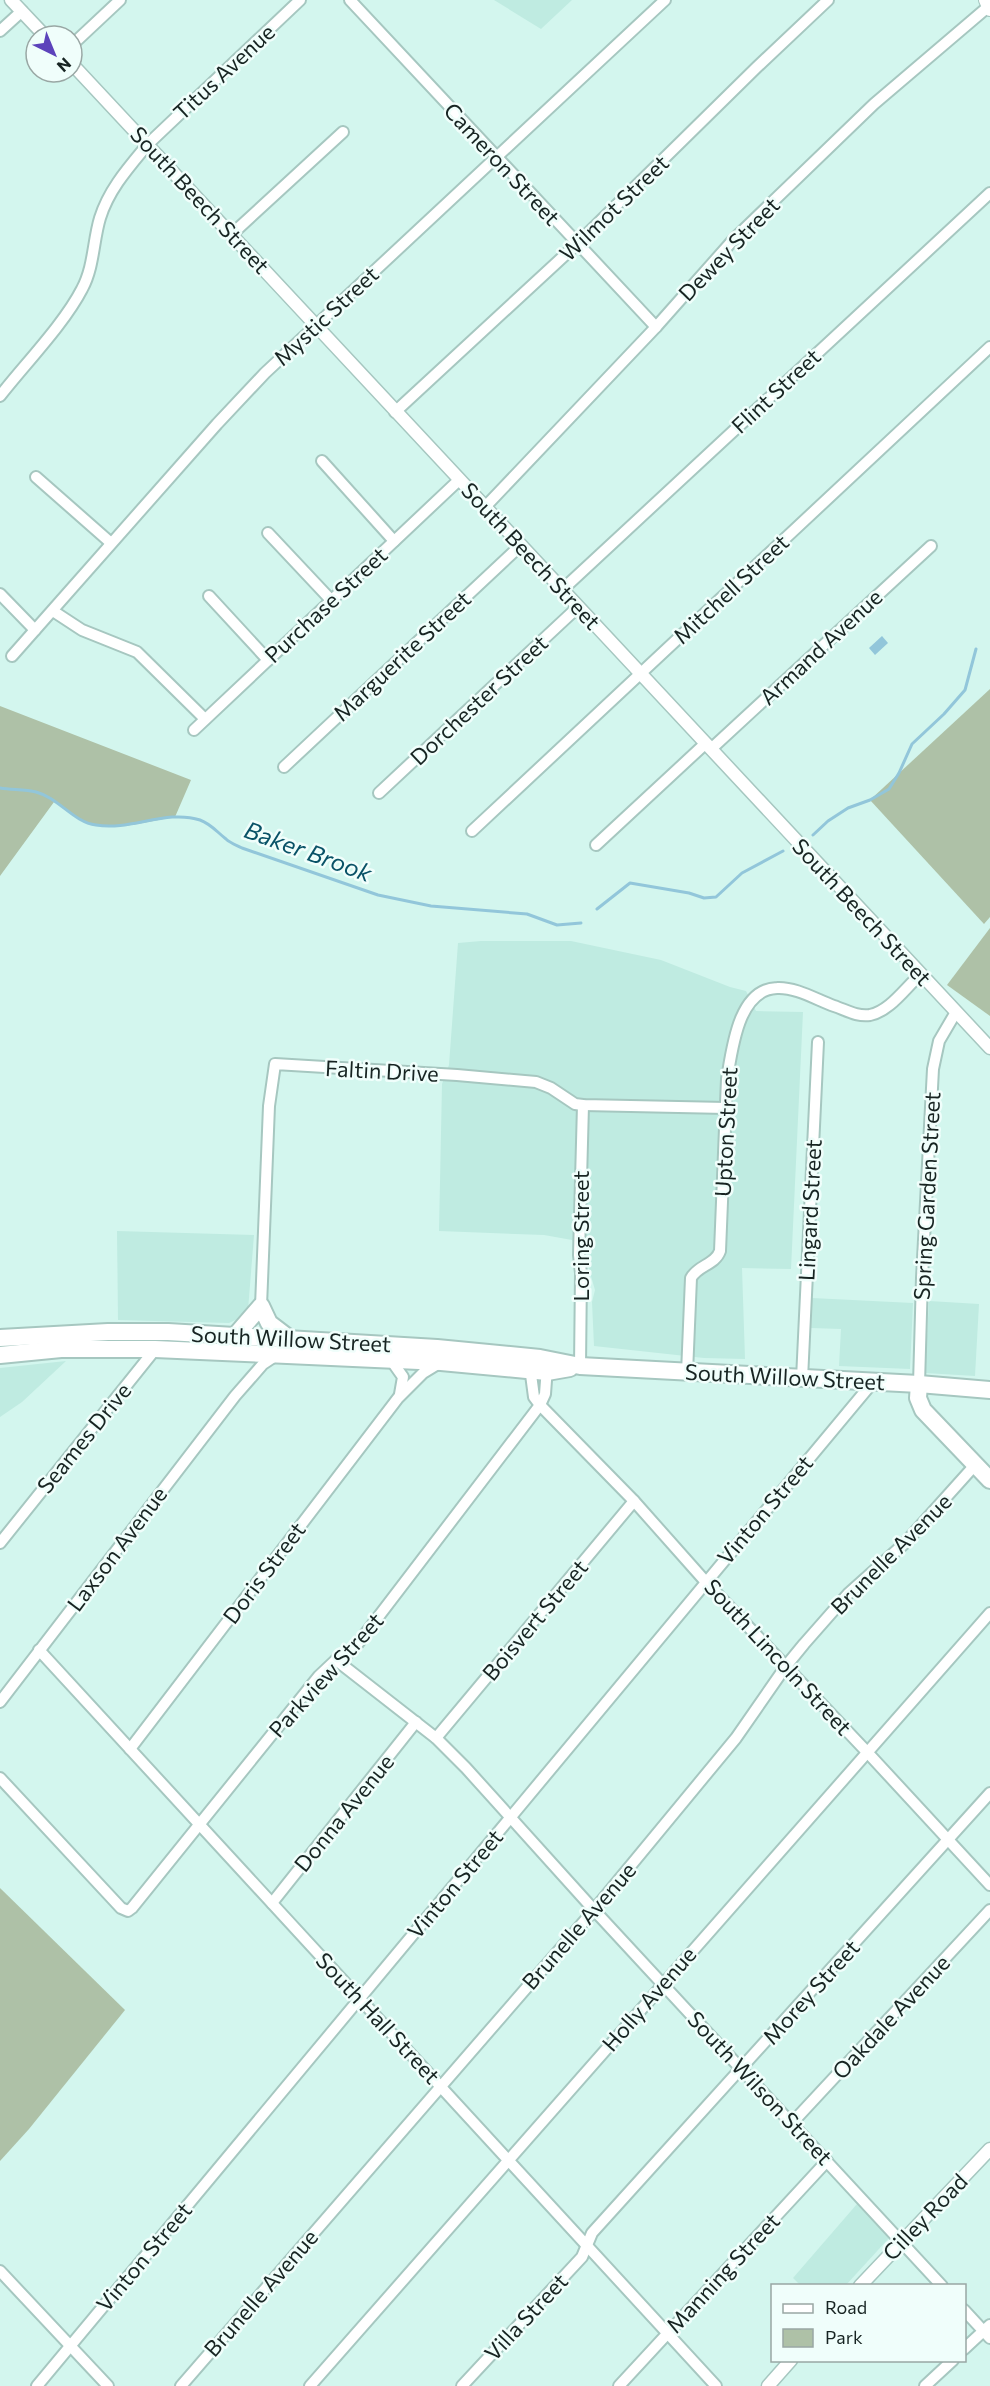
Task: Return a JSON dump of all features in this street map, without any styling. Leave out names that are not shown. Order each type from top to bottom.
[{"type":"main road","points":[[235,1336],[261,1306],[269,1323],[290,1339]]},
{"type":"main road","name":"South Willow Street","points":[[0,1338],[116,1332],[168,1332],[235,1336],[278,1354],[530,1364]]},
{"type":"main road","name":"South Willow Street","points":[[0,1355],[61,1349],[258,1346],[290,1339],[437,1348],[547,1366],[918,1384],[990,1390]]},
{"type":"main road","points":[[918,1384],[918,1398],[923,1410],[990,1480]]},
{"type":"street","points":[[11,0],[34,24]]},
{"type":"street","points":[[84,34],[120,0]]},
{"type":"street","name":"Titus Avenue","points":[[2,389],[71,306],[81,290],[91,265],[95,237],[105,204],[126,170],[147,144],[300,0]]},
{"type":"street","name":"Cameron Street","points":[[350,0],[495,158],[656,327]]},
{"type":"street","name":"Mystic Street","points":[[12,656],[233,406],[265,373],[665,0]]},
{"type":"street","name":"Wilmot Street","points":[[395,412],[578,243],[828,0]]},
{"type":"street","name":"Dewey Street","points":[[485,507],[656,327],[734,239],[874,104],[988,5]]},
{"type":"street","points":[[0,31],[22,11]]},
{"type":"street","name":"South Beech Street","points":[[84,77],[990,1048]]},
{"type":"street","points":[[232,234],[343,132]]},
{"type":"street","name":"Flint Street","points":[[562,590],[990,193]]},
{"type":"street","name":"Mitchell Street","points":[[472,831],[990,347]]},
{"type":"street","points":[[322,461],[394,541]]},
{"type":"street","points":[[36,477],[111,543]]},
{"type":"street","name":"Purchase Street","points":[[194,730],[459,480]]},
{"type":"street","points":[[268,533],[331,600]]},
{"type":"street","name":"Marguerite Street","points":[[284,767],[520,545]]},
{"type":"street","name":"Armand Avenue","points":[[596,845],[931,546]]},
{"type":"street","points":[[0,594],[35,630]]},
{"type":"street","points":[[209,596],[268,660]]},
{"type":"street","name":"Dorchester Street","points":[[379,793],[578,608]]},
{"type":"street","points":[[53,610],[87,633],[137,652],[205,719]]},
{"type":"street","name":"Upton Street","points":[[687,1373],[691,1278],[696,1270],[715,1259],[720,1251],[727,1079],[731,1052],[744,1012],[754,997],[771,989],[786,989],[854,1014],[868,1015],[890,1004],[920,975]]},
{"type":"street","name":"Spring Garden Street","points":[[918,1384],[933,1069],[939,1041],[956,1012]]},
{"type":"street","name":"Lingard Street","points":[[802,1379],[818,1042]]},
{"type":"street","name":"Faltin Drive","points":[[261,1306],[269,1106],[275,1064],[536,1082],[551,1088],[575,1104],[583,1105],[726,1108]]},
{"type":"street","name":"Loring Street","points":[[580,1366],[579,1255],[583,1105]]},
{"type":"street","name":"Seames Drive","points":[[0,1543],[168,1332]]},
{"type":"street","name":"Laxson Avenue","points":[[235,1396],[258,1346]]},
{"type":"street","name":"Laxson Avenue","points":[[0,1702],[235,1396],[263,1364],[278,1354]]},
{"type":"street","points":[[391,1360],[403,1377],[398,1398]]},
{"type":"street","name":"Doris Street","points":[[130,1749],[398,1398],[423,1373],[441,1362]]},
{"type":"street","name":"South Lincoln Street","points":[[530,1364],[534,1397],[540,1405],[634,1501],[705,1581],[990,1885]]},
{"type":"street","points":[[540,1405],[544,1394],[547,1366]]},
{"type":"street","name":"Vinton Street","points":[[38,2386],[705,1581],[873,1382]]},
{"type":"street","name":"Parkview Street","points":[[0,1778],[121,1908],[128,1911],[142,1898],[319,1676],[336,1660],[353,1650],[540,1405]]},
{"type":"street","name":"Brunelle Avenue","points":[[181,2386],[594,1910],[736,1738],[786,1666],[848,1594],[905,1543],[975,1465]]},
{"type":"street","name":"Boisvert Street","points":[[436,1738],[634,1501]]},
{"type":"street","name":"Holly Avenue","points":[[310,2386],[990,1613]]},
{"type":"street","name":"South Hall Street","points":[[39,1650],[716,2386]]},
{"type":"street","name":"South Wilson Street","points":[[336,1660],[436,1738],[940,2284]]},
{"type":"street","name":"Donna Avenue","points":[[272,1903],[416,1722]]},
{"type":"street","name":"Morey Street","points":[[588,2246],[592,2233],[990,1793]]},
{"type":"street","name":"Oakdale Avenue","points":[[792,2123],[990,1910]]},
{"type":"street","name":"Cilley Road","points":[[862,2284],[990,2149]]},
{"type":"street","name":"Manning Street","points":[[619,2386],[827,2161]]},
{"type":"street","name":"Villa Street","points":[[466,2382],[582,2256],[588,2246]]},
{"type":"street","points":[[0,2271],[108,2386]]},
{"type":"street","points":[[966,2312],[988,2331],[966,2348]]},
{"type":"street","points":[[768,2386],[790,2362]]},
{"type":"street","points":[[926,2386],[952,2362]]},
{"type":"street","points":[[466,2382],[479,2386]]},
{"type":"shaded area","points":[[494,0],[572,0],[541,29]]},
{"type":"shaded area","points":[[571,941],[661,960],[746,991],[756,1011],[803,1012],[791,1269],[742,1268],[745,1359],[704,1358],[594,1346],[592,1302],[595,1290],[585,1255],[572,1240],[544,1235],[439,1231],[442,1084],[449,1065],[458,943]]},
{"type":"shaded area","points":[[117,1231],[254,1235],[248,1310],[244,1316],[229,1323],[118,1320]]},
{"type":"shaded area","points":[[812,1298],[913,1303],[910,1369],[839,1366],[841,1329],[811,1328]]},
{"type":"shaded area","points":[[929,1301],[979,1304],[975,1376],[925,1373]]},
{"type":"shaded area","points":[[66,1361],[22,1402],[0,1417],[0,1368]]},
{"type":"shaded area","points":[[857,2204],[889,2238],[847,2284],[799,2284],[793,2278]]},
{"type":"green space","points":[[990,689],[990,917],[984,924],[870,800]]},
{"type":"green space","points":[[0,706],[191,780],[175,817],[130,825],[96,825],[82,820],[54,802],[0,876]]},
{"type":"green space","points":[[990,928],[990,1016],[947,985]]},
{"type":"green space","points":[[0,1888],[125,2010],[29,2129],[0,2161]]},
{"type":"water","points":[[882,636],[888,643],[875,655],[869,648]]},
{"type":"waterway","name":"Baker Brook","points":[[813,835],[828,821],[848,808],[870,800],[889,789],[912,744],[944,714],[965,690],[976,649]]},
{"type":"waterway","name":"Baker Brook","points":[[0,788],[32,791],[44,795],[80,819],[96,825],[122,825],[174,817],[200,820],[211,826],[229,842],[242,848],[378,895],[431,906],[527,914],[557,925],[581,923]]},
{"type":"waterway","name":"Baker Brook","points":[[597,909],[630,883],[689,893],[704,898],[716,897],[742,873],[783,851]]}]
